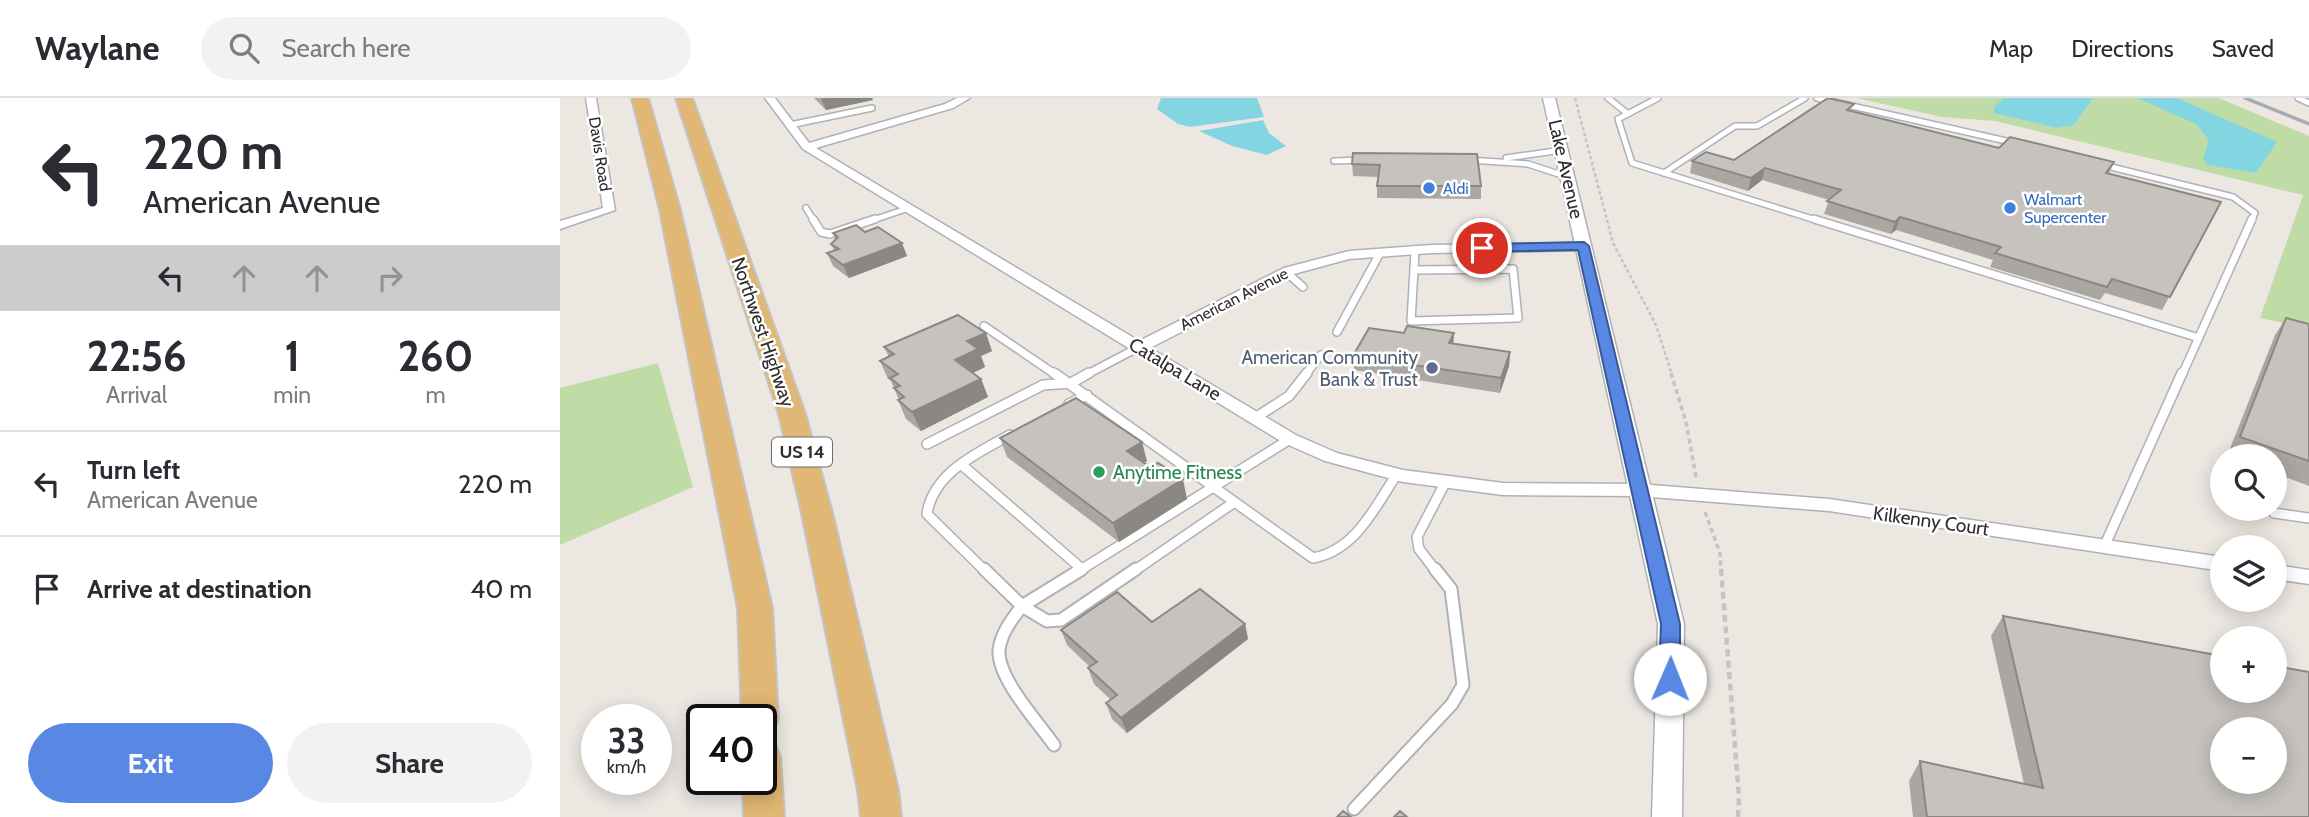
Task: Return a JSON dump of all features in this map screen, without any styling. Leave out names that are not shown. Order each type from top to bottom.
[{"type":"main road","points":[[640,98],[670,210],[755,608],[759,704]]},
{"type":"main road","name":"Northwest Highway","points":[[684,98],[792,414],[878,790],[881,817]]},
{"type":"main road","points":[[763,795],[764,817]]},
{"type":"street","name":"Davis Road","points":[[560,225],[609,210],[591,98]]},
{"type":"street","name":"Catalpa Lane","points":[[769,98],[807,147],[1290,439],[1331,457],[1397,474],[1503,489],[1639,491]]},
{"type":"street","points":[[807,147],[949,106],[965,98]]},
{"type":"street","name":"Lake Avenue","points":[[1549,98],[1671,624],[1667,817]]},
{"type":"street","name":"American Avenue","points":[[1139,347],[1286,272],[1349,254],[1584,246]]},
{"type":"street","name":"Kilkenny Court","points":[[1639,491],[1829,505],[2210,562]]},
{"type":"street","points":[[2287,574],[2309,577]]},
{"type":"lane","points":[[1608,98],[1628,114]]},
{"type":"lane","points":[[1658,98],[1618,119],[1632,163],[2199,338]]},
{"type":"lane","points":[[1664,173],[1735,126],[1757,126],[1805,98]]},
{"type":"lane","points":[[1817,98],[2018,144]]},
{"type":"lane","points":[[2298,98],[2309,103]]},
{"type":"lane","points":[[790,125],[872,108]]},
{"type":"lane","points":[[1494,160],[1562,150]]},
{"type":"lane","points":[[1334,160],[1374,160]]},
{"type":"lane","points":[[1467,160],[1528,164],[1568,177]]},
{"type":"lane","points":[[2098,164],[2233,197],[2255,214],[2104,547]]},
{"type":"lane","points":[[806,208],[824,234],[838,233],[909,208]]},
{"type":"lane","points":[[1414,270],[1513,269],[1518,318],[1411,321],[1415,250]]},
{"type":"lane","points":[[1337,332],[1380,253]]},
{"type":"lane","points":[[1286,272],[1303,287]]},
{"type":"lane","points":[[984,326],[1071,383],[1233,503],[1313,558],[1325,557],[1352,538],[1397,474]]},
{"type":"lane","points":[[927,444],[1043,385],[1071,383],[1139,347]]},
{"type":"lane","points":[[1255,418],[1289,396],[1321,355]]},
{"type":"lane","points":[[1063,407],[1087,395]]},
{"type":"lane","points":[[1016,432],[969,457],[935,489],[926,503],[927,514],[1023,606],[1047,621],[1061,620],[1233,503]]},
{"type":"lane","points":[[1054,745],[1004,674],[999,655],[1009,622],[1023,606],[1290,439]]},
{"type":"lane","points":[[961,465],[1082,569]]},
{"type":"lane","points":[[1354,809],[1452,704],[1463,685],[1451,589],[1419,549],[1417,537],[1446,481]]},
{"type":"lane","points":[[2287,515],[2309,518]]},
{"type":"path","points":[[1575,98],[1614,243],[1656,325],[1686,422],[1699,495],[1720,553],[1739,797],[1738,817]]},
{"type":"green space","points":[[1856,98],[2219,98],[2309,136],[2309,329],[2260,318],[2303,195],[1995,121],[1942,117]]},
{"type":"green space","points":[[658,363],[693,487],[560,545],[560,388]]},
{"type":"water","points":[[1161,98],[1257,98],[1264,117],[1190,127],[1178,124],[1157,109]]},
{"type":"water","points":[[2004,98],[2093,98],[2074,125],[2057,128],[1994,113],[1994,107]]},
{"type":"water","points":[[2137,98],[2177,98],[2277,142],[2256,173],[2208,165],[2203,159],[2209,140],[2196,124]]},
{"type":"water","points":[[1263,120],[1269,133],[1286,146],[1267,155],[1232,146],[1199,131]]},
{"type":"building","name":"Walmart Supercenter","points":[[1828,98],[1854,104],[1847,110],[1999,148],[2010,137],[2114,162],[2106,173],[2221,202],[2170,297],[2112,279],[2107,287],[1995,253],[2001,247],[1900,217],[1895,222],[1827,201],[1841,190],[1765,168],[1751,178],[1692,161],[1706,152],[1734,160]]},
{"type":"building","points":[[1353,153],[1477,154],[1481,186],[1377,186],[1380,165],[1352,164]]},
{"type":"building","points":[[856,225],[865,232],[878,227],[902,243],[843,265],[827,253],[839,249],[831,244],[838,237],[833,233]]},
{"type":"building","points":[[958,315],[986,333],[967,341],[978,349],[955,360],[981,379],[912,412],[898,400],[904,397],[894,388],[900,386],[890,378],[898,374],[880,361],[894,354],[884,347]]},
{"type":"building","points":[[2286,318],[2309,324],[2309,461],[2287,453],[2287,444],[2260,444],[2240,437]]},
{"type":"building","points":[[1407,326],[1454,333],[1449,343],[1510,352],[1501,378],[1353,356],[1369,328],[1404,333]]},
{"type":"building","points":[[1076,398],[1142,442],[1127,451],[1150,467],[1158,463],[1183,479],[1113,523],[1000,438]]},
{"type":"building","points":[[1200,589],[1245,624],[1121,718],[1106,703],[1117,695],[1088,668],[1097,662],[1061,630],[1117,592],[1152,622]]},
{"type":"building","points":[[2003,616],[2210,654],[2210,703],[2287,703],[2287,668],[2309,672],[2309,817],[1927,817],[1920,761],[2043,788]]},
{"type":"building","points":[[1343,811],[1351,817],[1337,817]]},
{"type":"building","points":[[1400,811],[1407,817],[1394,817]]},
{"type":"railway","points":[[2245,98],[2309,124]]},
{"type":"place","name":"Aldi","points":[[1429,188]]},
{"type":"place","name":"Walmart Supercenter","points":[[2010,208]]},
{"type":"place","name":"American Community Bank & Trust","points":[[1432,368]]},
{"type":"place","name":"Anytime Fitness","points":[[1099,472]]},
{"type":"route","points":[[1482,248],[1584,246],[1671,624],[1670,679]]}]
